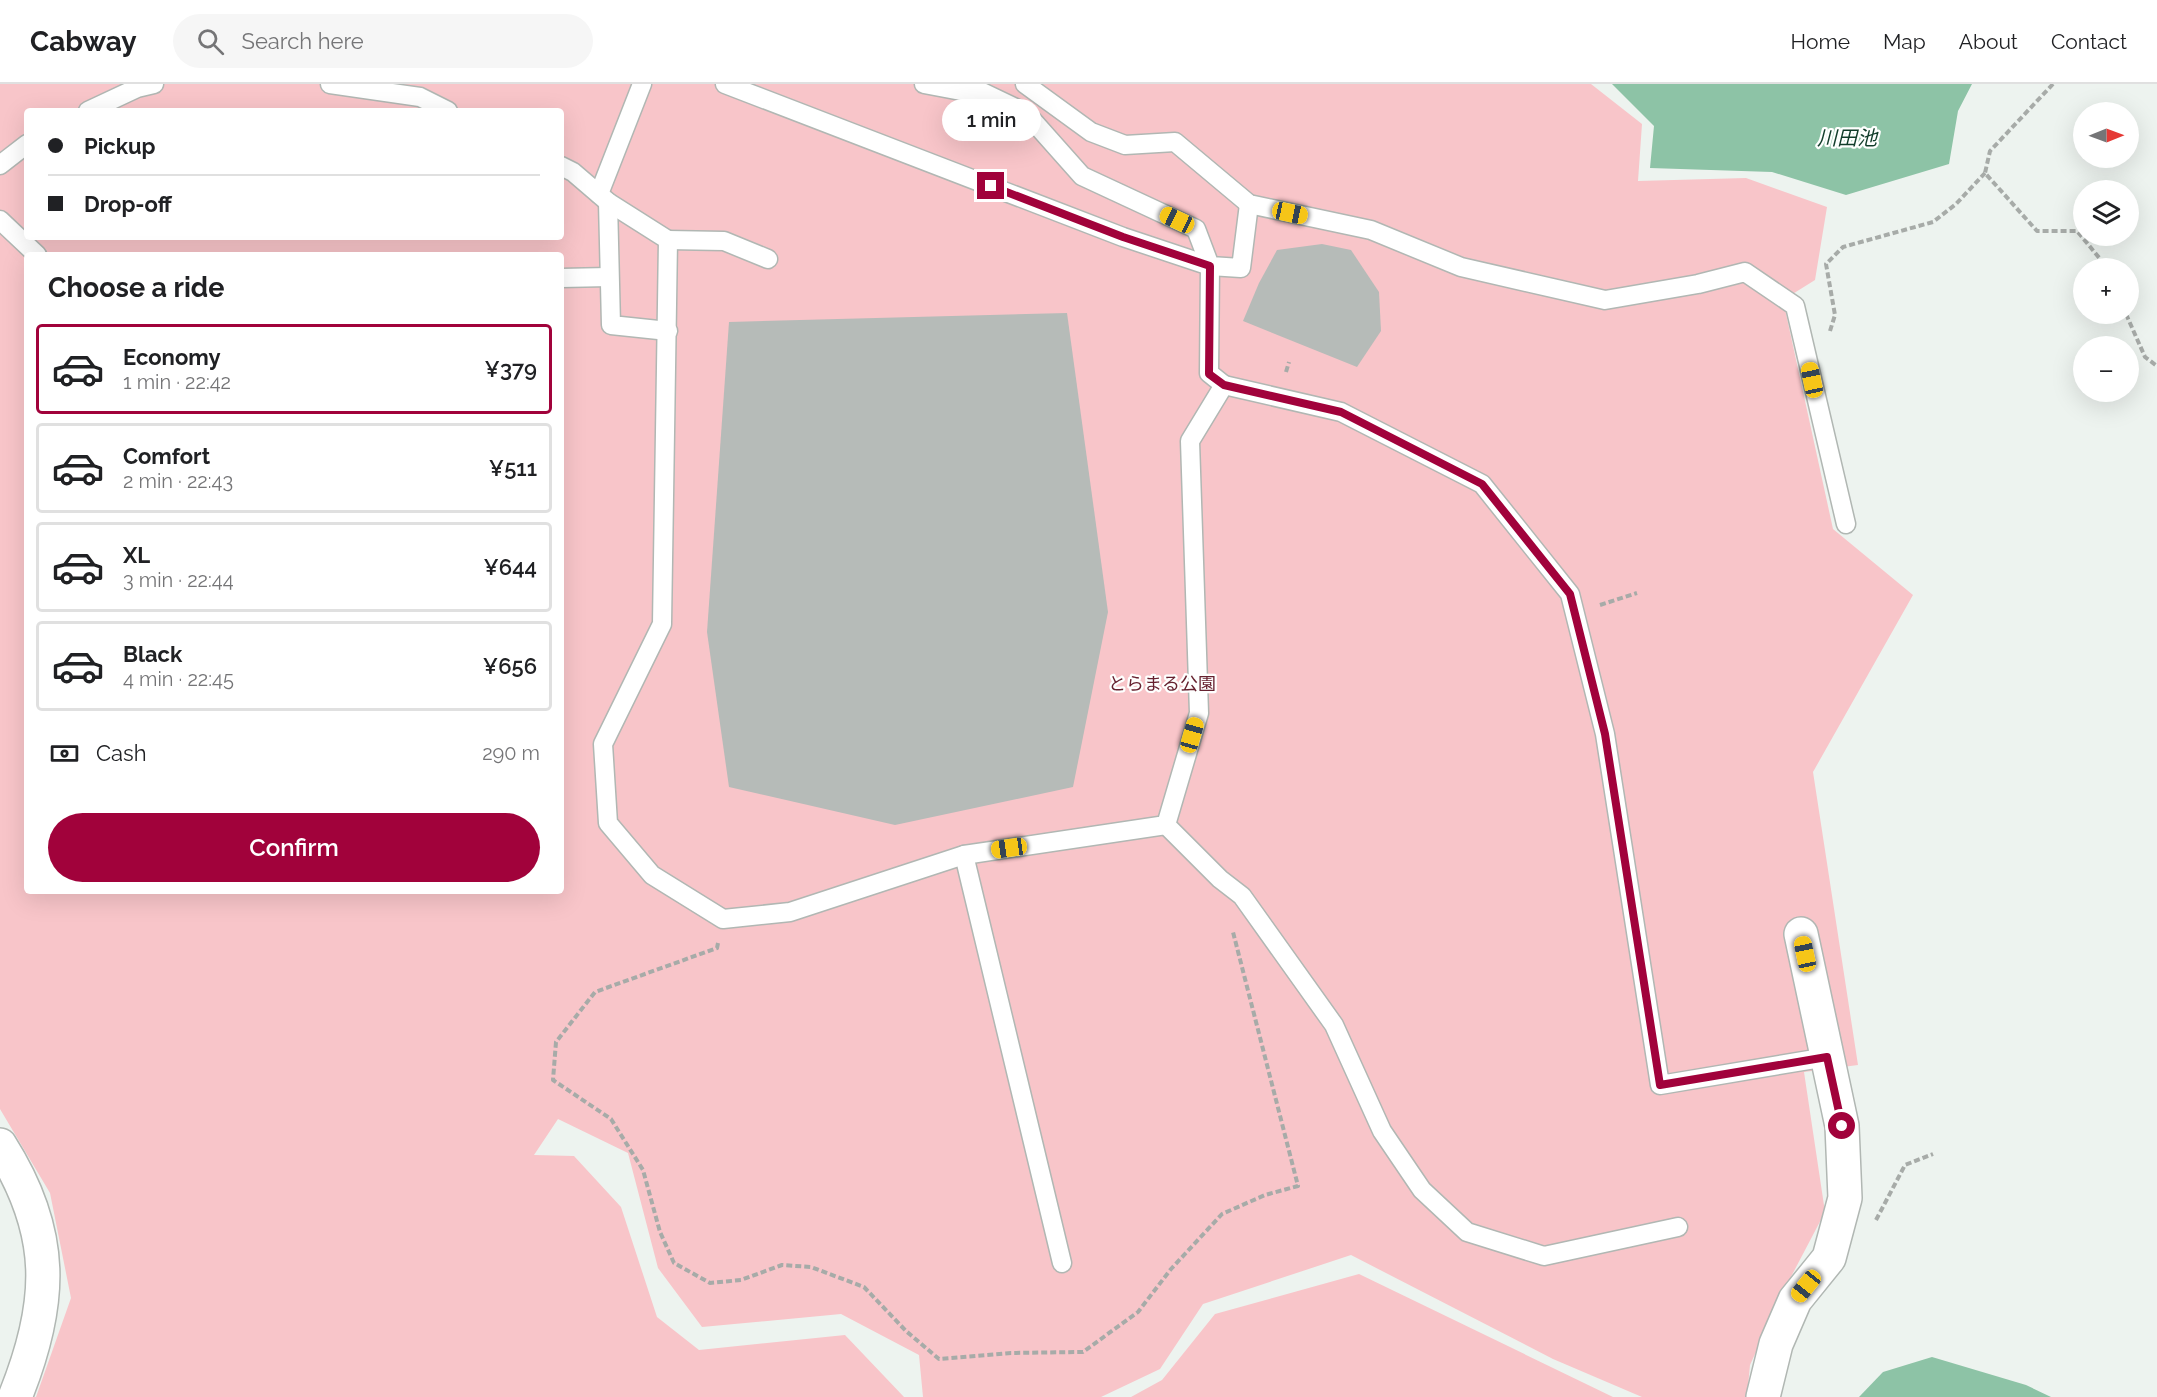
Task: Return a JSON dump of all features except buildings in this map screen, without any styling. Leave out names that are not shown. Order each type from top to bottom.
[{"type":"street","points":[[1763,1397],[1776,1344],[1795,1300],[1829,1258],[1845,1198],[1842,1126],[1801,934]]},
{"type":"street","points":[[0,1145],[16,1170],[29,1200],[38,1227],[43,1255],[40,1312],[29,1362],[15,1397]]},
{"type":"lane","points":[[330,84],[420,97],[442,108]]},
{"type":"lane","points":[[642,84],[603,198],[611,324],[668,331]]},
{"type":"lane","points":[[725,84],[1123,237],[1210,266],[1240,268],[1249,204]]},
{"type":"lane","points":[[924,84],[982,92],[1026,113],[1082,176],[1196,229],[1210,266],[1209,374],[1224,385],[1341,412],[1482,484],[1570,594],[1605,734],[1660,1085],[1827,1057]]},
{"type":"lane","points":[[1025,84],[1091,132],[1125,145],[1175,142],[1249,204],[1371,230],[1461,267],[1605,300],[1698,284],[1745,272],[1795,306],[1846,524]]},
{"type":"lane","points":[[94,108],[142,85]]},
{"type":"lane","points":[[0,165],[24,146]]},
{"type":"lane","points":[[564,168],[573,172],[603,198],[668,240],[724,241],[768,259]]},
{"type":"lane","points":[[0,220],[35,252]]},
{"type":"lane","points":[[668,240],[662,624],[603,744],[608,823],[652,875],[723,919],[790,912],[964,855],[1166,825]]},
{"type":"lane","points":[[564,278],[609,277]]},
{"type":"lane","points":[[1166,825],[1199,713],[1190,441],[1224,385]]},
{"type":"lane","points":[[1166,825],[1220,879],[1242,896],[1334,1025],[1382,1131],[1422,1190],[1467,1232],[1544,1256],[1678,1227]]},
{"type":"lane","points":[[964,855],[1062,1263]]},
{"type":"path","points":[[1812,380],[1835,315],[1827,264],[1843,247],[1933,222],[1956,204],[1985,173],[1990,151],[2053,84]]},
{"type":"path","points":[[1985,173],[2037,231],[2078,231],[2099,258]]},
{"type":"path","points":[[2130,324],[2145,357],[2157,366]]},
{"type":"path","points":[[1593,607],[1637,593]]},
{"type":"path","points":[[723,919],[717,948],[595,992],[556,1042],[553,1080],[611,1119],[643,1170],[660,1232],[674,1263],[711,1283],[741,1280],[782,1266],[811,1267],[864,1287],[906,1331],[939,1359],[1011,1353],[1083,1352],[1138,1312],[1170,1269],[1222,1214],[1265,1195],[1298,1186],[1220,879]]},
{"type":"path","points":[[1835,1234],[1876,1220],[1905,1165],[1933,1154]]},
{"type":"green space","name":"とらまる公園","points":[[0,84],[1591,84],[1642,124],[1638,181],[1746,178],[1827,207],[1815,280],[1783,300],[1833,529],[1913,595],[1813,772],[1858,1065],[1804,1072],[1825,1212],[1783,1292],[1750,1365],[1747,1397],[1642,1397],[1553,1359],[1351,1255],[1203,1304],[1160,1369],[1101,1397],[923,1397],[919,1355],[841,1314],[702,1327],[658,1268],[628,1153],[558,1119],[534,1155],[574,1156],[621,1207],[657,1317],[699,1350],[845,1335],[904,1397],[36,1397],[71,1298],[50,1193],[0,1109]]},
{"type":"green space","points":[[1359,1274],[1613,1397],[1131,1397],[1162,1380],[1215,1314]]},
{"type":"water","name":"川田池","points":[[1612,84],[1972,84],[1958,111],[1949,164],[1846,195],[1772,172],[1650,168],[1654,126]]},
{"type":"water","points":[[1932,1357],[2026,1385],[2051,1397],[1859,1397],[1883,1372]]},
{"type":"route","points":[[991,186],[1123,237],[1210,266],[1209,374],[1224,385],[1341,412],[1482,484],[1570,594],[1605,734],[1660,1085],[1827,1057],[1842,1126]]}]
